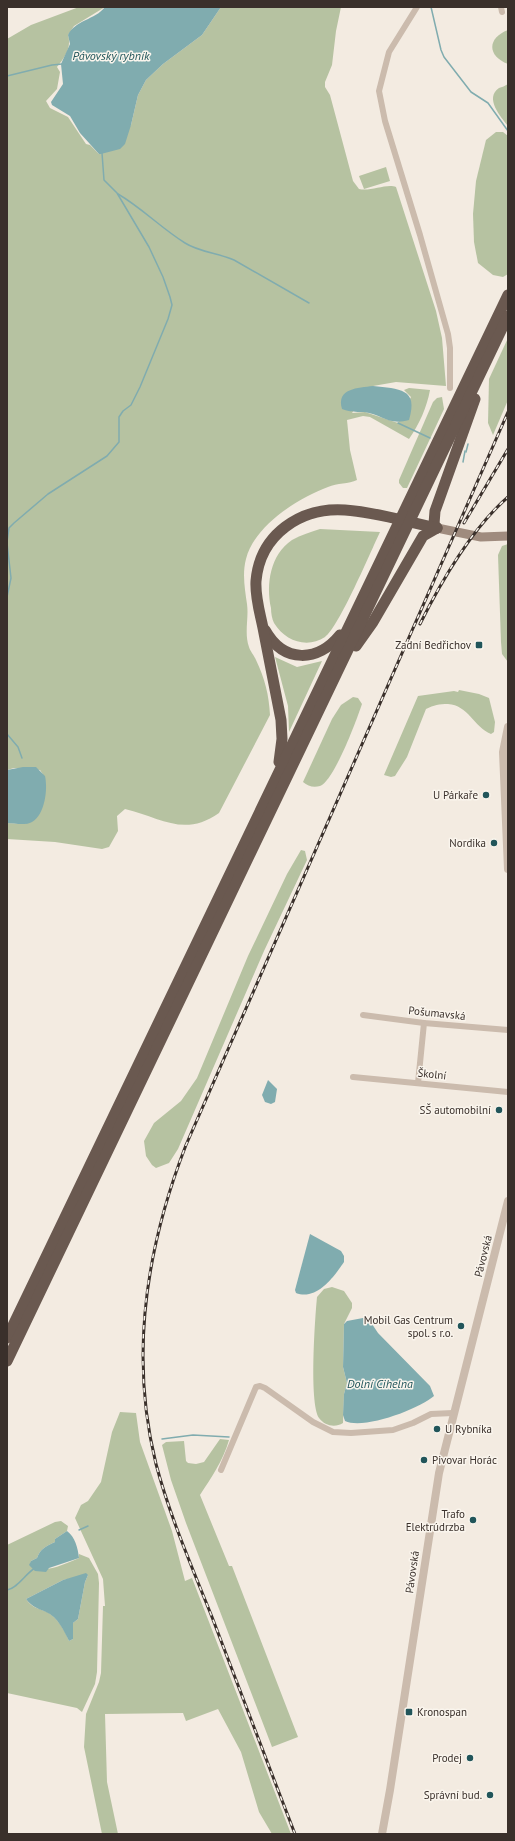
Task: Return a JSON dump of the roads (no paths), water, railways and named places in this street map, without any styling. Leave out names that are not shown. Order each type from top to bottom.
[{"type":"highway","points":[[7,1338],[508,295]]},
{"type":"highway","points":[[7,1361],[508,316]]},
{"type":"highway","points":[[441,529],[434,524],[435,511],[453,457],[468,419],[486,362]]},
{"type":"highway","points":[[271,787],[280,759],[282,730],[257,602],[256,581],[261,559],[271,542],[289,523],[304,515],[319,511],[355,511],[441,529]]},
{"type":"highway","points":[[344,659],[373,622],[423,536],[441,529]]},
{"type":"highway","points":[[262,624],[278,646],[300,656],[318,654],[332,645],[353,617]]},
{"type":"main road","points":[[441,529],[481,537],[504,536]]},
{"type":"street","points":[[417,7],[389,52],[379,91],[385,121],[420,235],[448,334],[450,348],[450,388]]},
{"type":"street","points":[[508,727],[503,752],[508,869]]},
{"type":"street","name":"Pošumavská","points":[[363,1015],[424,1023],[508,1030]]},
{"type":"street","points":[[418,1083],[424,1023]]},
{"type":"street","name":"Školní","points":[[353,1077],[508,1092]]},
{"type":"street","name":"Pávovská","points":[[382,1834],[403,1708],[436,1486],[453,1413],[508,1201]]},
{"type":"street","points":[[221,1470],[256,1387],[260,1386],[313,1422],[333,1432],[351,1433],[393,1430],[413,1423],[431,1414],[453,1413]]},
{"type":"water","name":"Pávovský rybník","points":[[105,7],[221,7],[202,35],[163,64],[146,80],[138,95],[125,144],[120,149],[99,154],[80,133],[70,116],[52,105],[51,102],[63,84],[61,64],[70,44],[68,35],[75,26],[96,15]]},
{"type":"water","points":[[373,386],[391,388],[404,392],[409,396],[411,409],[409,420],[396,422],[370,413],[342,409],[341,402],[345,393],[350,390]]},
{"type":"water","points":[[23,767],[36,767],[45,776],[46,794],[43,808],[40,814],[32,822],[23,824],[7,823],[7,770]]},
{"type":"water","points":[[268,1080],[277,1089],[275,1102],[271,1104],[265,1102],[262,1095]]},
{"type":"water","points":[[310,1234],[341,1251],[344,1256],[344,1262],[330,1281],[324,1286],[311,1294],[303,1295],[296,1293],[295,1290]]},
{"type":"water","name":"Dolní Cihelna","points":[[363,1318],[370,1321],[378,1333],[430,1386],[434,1396],[416,1407],[391,1417],[365,1423],[345,1421],[343,1415],[344,1394],[347,1383],[343,1367],[344,1324],[347,1321]]},
{"type":"water","points":[[67,1531],[76,1543],[79,1558],[49,1568],[46,1572],[35,1571],[29,1565],[31,1561],[37,1558],[44,1548],[55,1542],[55,1539]]},
{"type":"water","points":[[86,1573],[88,1575],[85,1582],[78,1619],[73,1623],[73,1639],[69,1641],[54,1617],[33,1606],[26,1599],[63,1580]]},
{"type":"waterway","points":[[431,7],[444,57],[471,92],[488,103],[508,131]]},
{"type":"waterway","points":[[7,76],[62,64]]},
{"type":"waterway","points":[[7,542],[9,528],[14,523],[48,494],[107,456],[119,442],[119,417],[123,411],[131,405],[140,387],[168,319],[172,305],[163,277],[149,247],[117,193],[104,180],[102,153]]},
{"type":"waterway","points":[[118,194],[190,246],[234,260],[309,303]]},
{"type":"waterway","points":[[398,423],[430,438]]},
{"type":"waterway","points":[[466,452],[468,444]]},
{"type":"waterway","points":[[463,462],[465,451]]},
{"type":"waterway","points":[[7,543],[11,578],[7,597]]},
{"type":"waterway","points":[[7,734],[18,747],[22,758]]},
{"type":"waterway","points":[[162,1439],[193,1435],[229,1437]]},
{"type":"waterway","points":[[79,1530],[88,1526]]},
{"type":"waterway","points":[[7,1590],[15,1587],[35,1568]]},
{"type":"railway","points":[[295,1834],[182,1542],[156,1464],[148,1423],[144,1383],[143,1342],[146,1302],[152,1262],[161,1223],[172,1184],[186,1145],[508,412]]},
{"type":"railway","points":[[464,523],[508,449]]},
{"type":"railway","points":[[420,624],[458,556],[482,524],[508,497]]},
{"type":"place","name":"Zadní Bedřichov","points":[[479,645]]},
{"type":"place","name":"U Párkaře","points":[[486,795]]},
{"type":"place","name":"Nordika","points":[[494,843]]},
{"type":"place","name":"SŠ automobilní","points":[[499,1110]]},
{"type":"place","name":"Mobil Gas Centrum spol. s r.o.","points":[[461,1326]]},
{"type":"place","name":"U Rybníka","points":[[437,1429]]},
{"type":"place","name":"Pivovar Horác","points":[[424,1460]]},
{"type":"place","name":"Trafo Elektrúdrzba","points":[[473,1520]]},
{"type":"place","name":"Kronospan","points":[[409,1712]]},
{"type":"place","name":"Prodej","points":[[470,1758]]},
{"type":"place","name":"Správní bud.","points":[[490,1795]]}]
